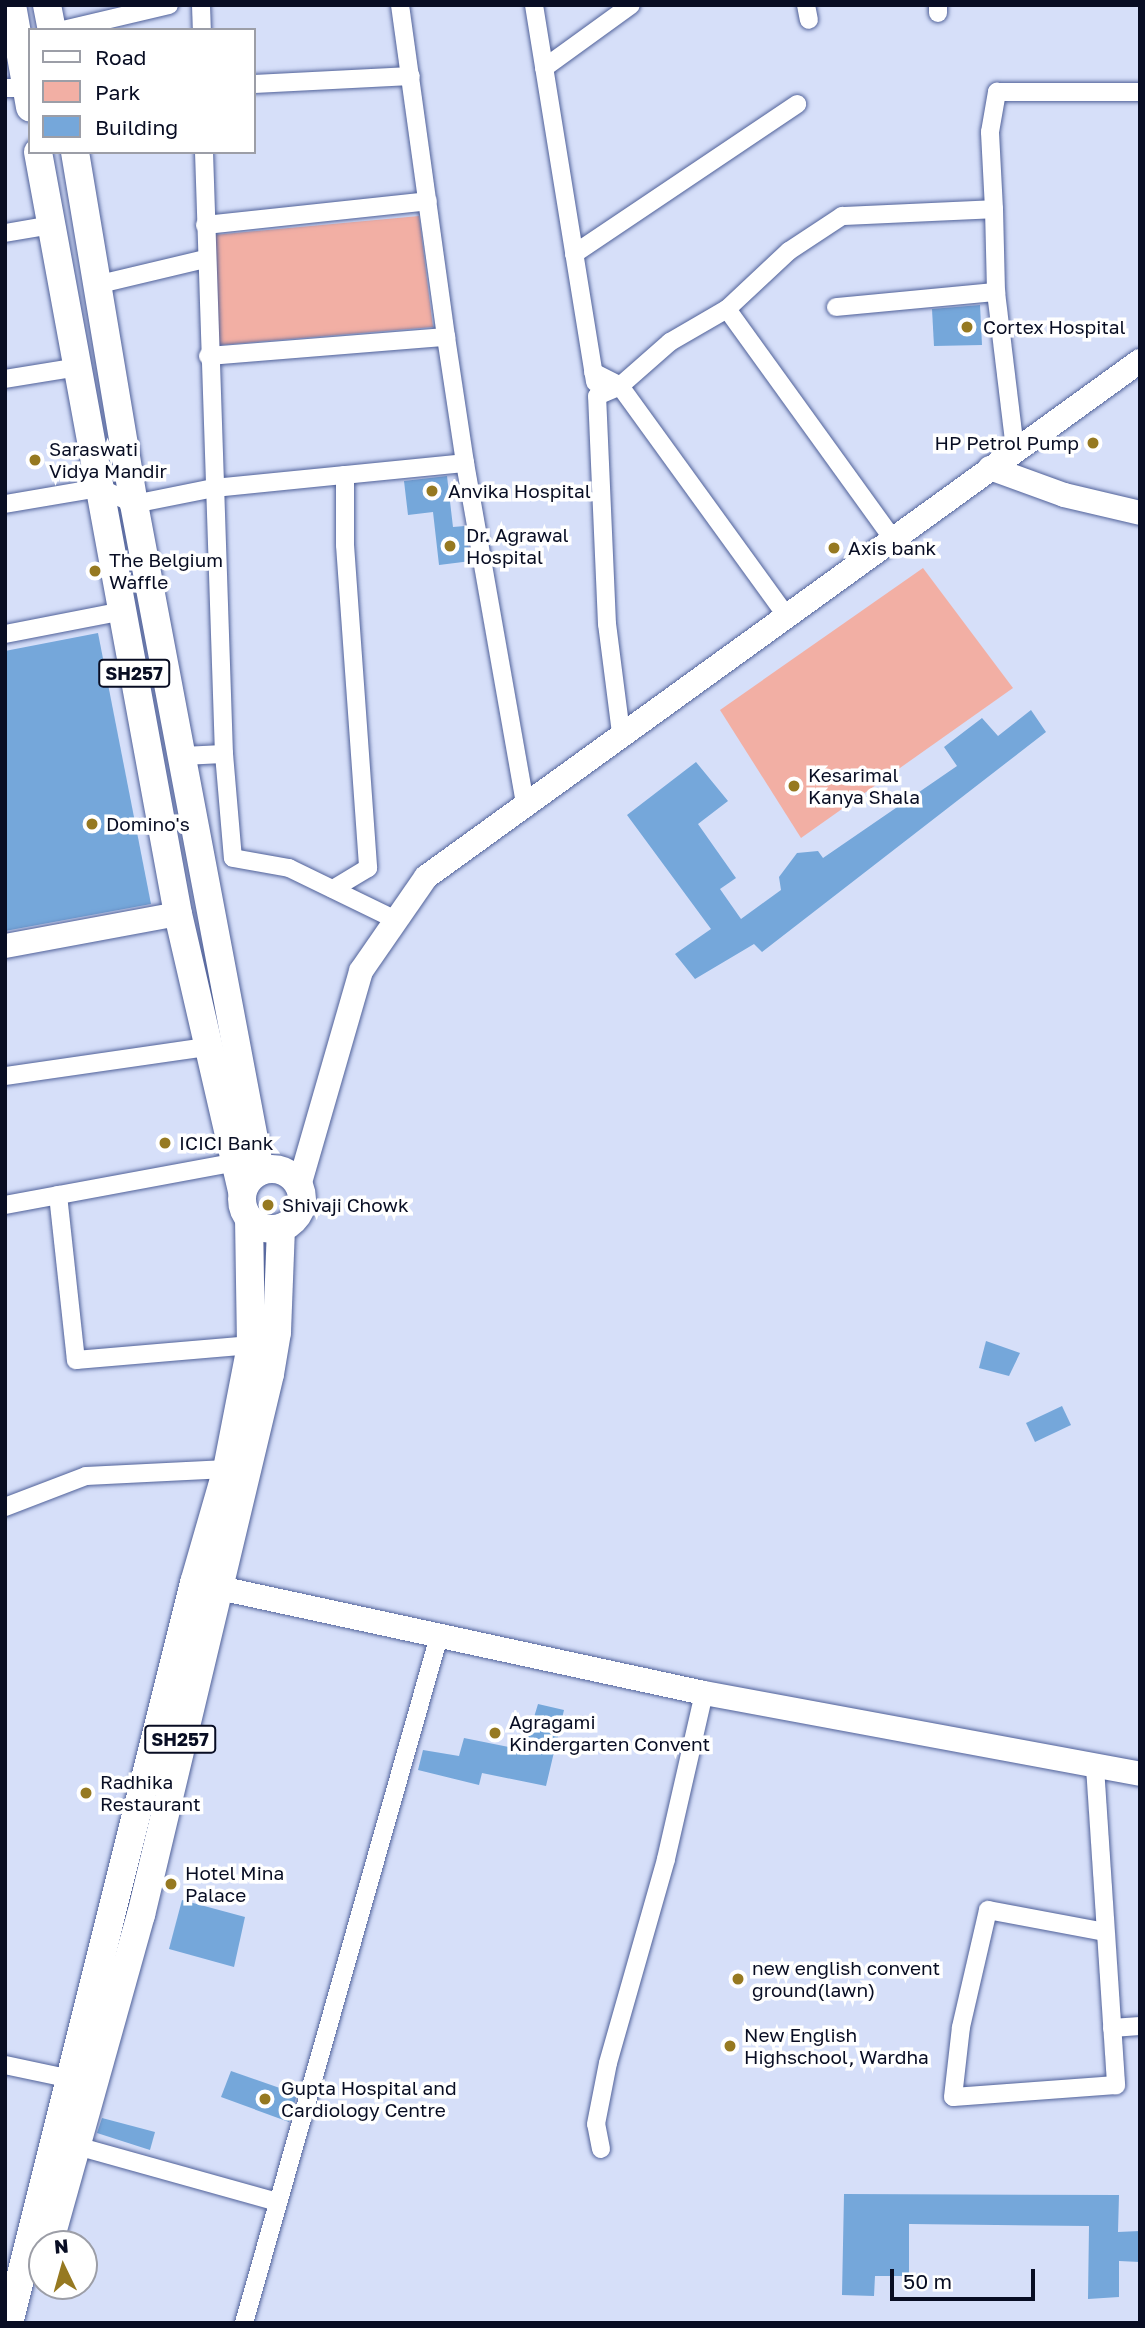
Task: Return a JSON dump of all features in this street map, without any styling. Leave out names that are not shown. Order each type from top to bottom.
[{"type":"main road","points":[[12,5],[20,94]]},
{"type":"main road","points":[[47,5],[52,28]]},
{"type":"main road","name":"SH257","points":[[38,154],[178,914],[206,1046],[250,1166]]},
{"type":"main road","name":"SH257","points":[[75,154],[100,284],[134,505],[202,865],[250,1166]]},
{"type":"main road","points":[[302,1176],[285,1164],[250,1166],[249,1219],[266,1229],[281,1228],[299,1213],[302,1176],[361,971],[426,877],[524,803],[1140,361]]},
{"type":"main road","points":[[990,468],[1063,495],[1140,513]]},
{"type":"main road","points":[[5,946],[178,914]]},
{"type":"main road","name":"SH257","points":[[53,2230],[141,1915],[206,1585],[251,1345],[249,1219]]},
{"type":"main road","name":"SH257","points":[[9,2323],[71,2079],[206,1585],[273,1354],[281,1228]]},
{"type":"main road","points":[[206,1585],[704,1693],[1140,1774]]},
{"type":"main road","points":[[27,2323],[33,2300]]},
{"type":"street","points":[[71,28],[169,5]]},
{"type":"street","points":[[201,5],[202,28]]},
{"type":"street","points":[[400,5],[465,463],[524,803]]},
{"type":"street","points":[[534,5],[597,396],[607,624],[621,733]]},
{"type":"street","points":[[544,68],[631,5]]},
{"type":"street","points":[[256,84],[411,76]]},
{"type":"street","points":[[1015,450],[996,292],[990,132],[997,92],[1140,92]]},
{"type":"street","points":[[574,254],[797,104]]},
{"type":"street","points":[[204,154],[208,356],[224,754],[233,858]]},
{"type":"street","points":[[205,225],[428,201]]},
{"type":"street","points":[[597,396],[620,386],[670,342],[727,309],[789,251],[842,216],[994,209]]},
{"type":"street","points":[[5,233],[52,225]]},
{"type":"street","points":[[100,284],[205,259]]},
{"type":"street","points":[[836,307],[996,292]]},
{"type":"street","points":[[727,309],[892,538]]},
{"type":"street","points":[[208,356],[446,337]]},
{"type":"street","points":[[5,379],[78,368]]},
{"type":"street","points":[[593,372],[620,386],[786,615]]},
{"type":"street","points":[[5,505],[100,488],[134,505],[214,488],[465,463]]},
{"type":"street","points":[[333,889],[368,868],[345,545],[345,475]]},
{"type":"street","points":[[5,634],[122,611]]},
{"type":"street","points":[[182,756],[224,754]]},
{"type":"street","points":[[202,865],[233,858],[289,868],[396,920]]},
{"type":"street","points":[[5,1076],[206,1046]]},
{"type":"street","points":[[5,1205],[250,1166]]},
{"type":"street","points":[[58,1195],[76,1360],[251,1345]]},
{"type":"street","points":[[8,1501],[86,1476],[227,1469]]},
{"type":"street","points":[[244,2323],[439,1636]]},
{"type":"street","points":[[601,2149],[596,2124],[608,2063],[666,1859],[704,1693]]},
{"type":"street","points":[[1095,1767],[1116,2085],[953,2097],[961,2027],[988,1910],[1105,1932]]},
{"type":"street","points":[[1112,2028],[1140,2026]]},
{"type":"street","points":[[5,2065],[71,2079]]},
{"type":"street","points":[[77,2146],[277,2202]]},
{"type":"green space","points":[[419,216],[433,327],[208,346],[214,235]]},
{"type":"green space","points":[[923,568],[1013,688],[801,838],[720,710]]},
{"type":"building","points":[[980,305],[982,345],[934,346],[932,309]]},
{"type":"building","points":[[447,476],[453,527],[465,526],[471,561],[439,565],[433,512],[408,515],[404,481]]},
{"type":"building","points":[[98,633],[151,904],[5,931],[5,651]]},
{"type":"building","points":[[1031,710],[1046,732],[762,952],[754,944],[695,979],[675,954],[711,929],[627,815],[696,762],[728,801],[698,824],[736,878],[720,889],[741,919],[781,890],[779,877],[797,853],[818,851],[823,858],[957,766],[944,747],[982,718],[998,736]]},
{"type":"building","points":[[986,1341],[1020,1353],[1009,1376],[979,1368]]},
{"type":"building","points":[[1062,1406],[1071,1425],[1035,1442],[1026,1423]]},
{"type":"building","points":[[538,1704],[564,1710],[546,1786],[482,1773],[479,1785],[418,1770],[423,1750],[459,1756],[464,1738],[524,1750]]},
{"type":"building","points":[[182,1900],[245,1917],[234,1967],[169,1949]]},
{"type":"building","points":[[231,2071],[297,2094],[289,2122],[221,2097]]},
{"type":"building","points":[[102,2118],[155,2132],[150,2150],[97,2133]]},
{"type":"building","points":[[844,2194],[1119,2195],[1118,2232],[1140,2231],[1140,2262],[1119,2261],[1119,2297],[1088,2299],[1089,2226],[909,2224],[909,2276],[875,2276],[874,2296],[842,2295]]},
{"type":"place","name":"Cortex Hospital","points":[[967,327]]},
{"type":"place","name":"HP Petrol Pump","points":[[1093,443]]},
{"type":"place","name":"Saraswati Vidya Mandir","points":[[35,460]]},
{"type":"place","name":"Anvika Hospital","points":[[432,491]]},
{"type":"place","name":"Dr. Agrawal Hospital","points":[[450,546]]},
{"type":"place","name":"Axis bank","points":[[834,548]]},
{"type":"place","name":"The Belgium Waffle","points":[[95,571]]},
{"type":"place","name":"Kesarimal Kanya Shala","points":[[794,786]]},
{"type":"place","name":"Domino's","points":[[92,824]]},
{"type":"place","name":"ICICI Bank","points":[[165,1143]]},
{"type":"place","name":"Shivaji Chowk","points":[[268,1205]]},
{"type":"place","name":"Agragami Kindergarten Convent","points":[[495,1733]]},
{"type":"place","name":"Radhika Restaurant","points":[[86,1793]]},
{"type":"place","name":"Hotel Mina Palace","points":[[171,1884]]},
{"type":"place","name":"new english convent ground(lawn)","points":[[738,1979]]},
{"type":"place","name":"New English Highschool, Wardha","points":[[730,2046]]},
{"type":"place","name":"Gupta Hospital and Cardiology Centre","points":[[265,2099]]}]
